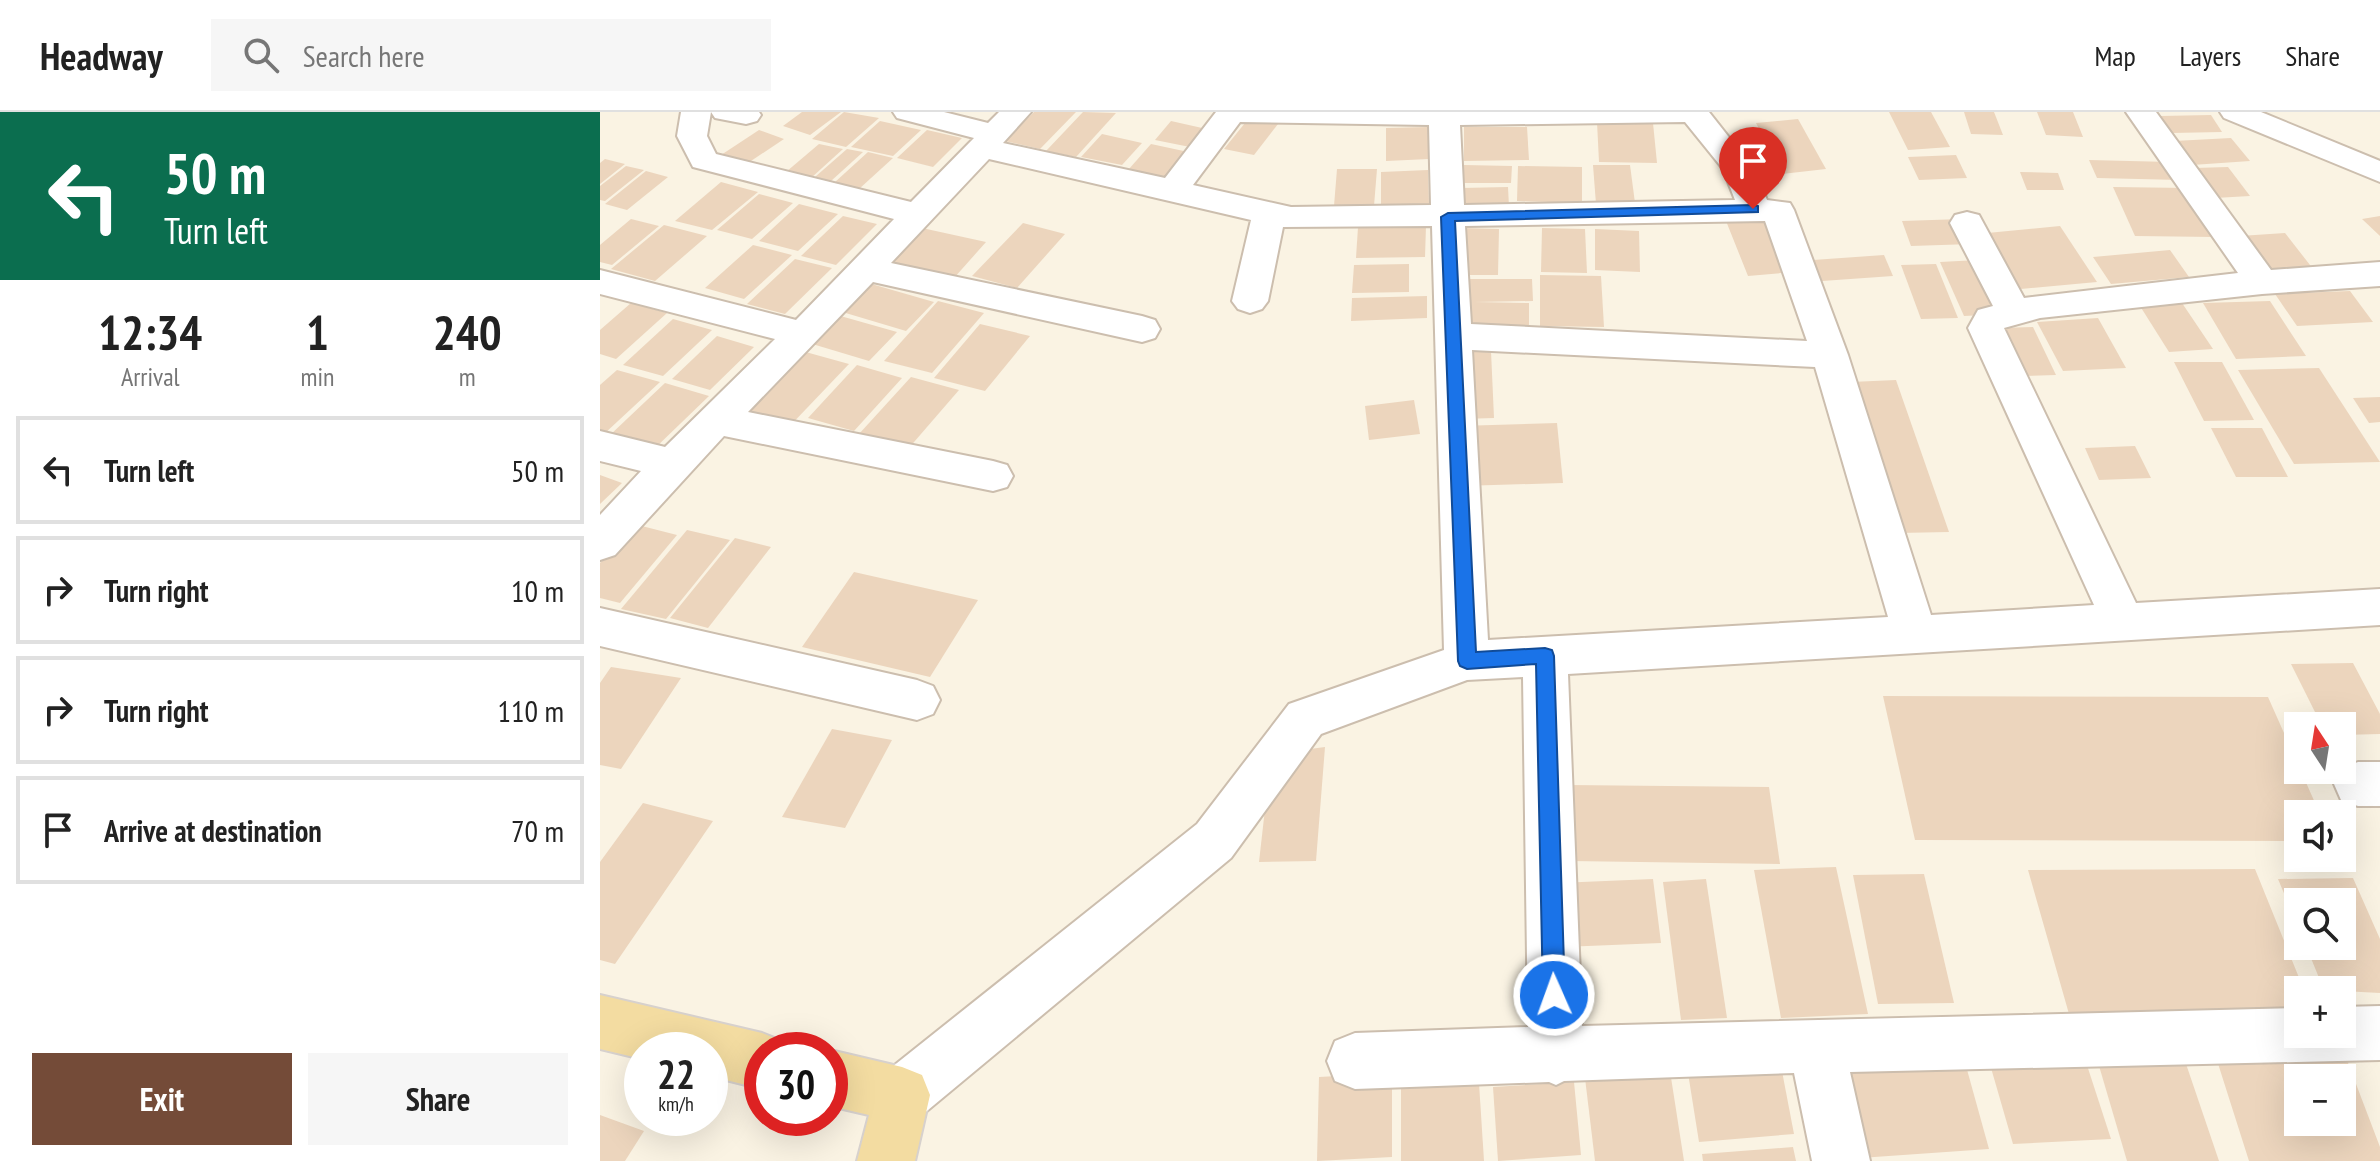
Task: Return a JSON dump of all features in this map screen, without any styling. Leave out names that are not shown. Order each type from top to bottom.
[{"type":"main road","points":[[600,1022],[744,1057]]},
{"type":"main road","points":[[848,1082],[902,1095],[886,1161]]},
{"type":"street","points":[[696,112],[692,136],[704,160],[920,215]]},
{"type":"street","points":[[908,112],[998,131],[1173,190],[1217,203],[1291,218],[1778,210],[1830,355],[1915,633]]},
{"type":"street","points":[[1173,190],[1231,113],[1444,116],[1693,112],[1740,170],[1751,189],[1753,209]]},
{"type":"street","points":[[2141,112],[2262,282]]},
{"type":"street","points":[[2235,112],[2380,172]]},
{"type":"street","points":[[1444,116],[1467,661]]},
{"type":"street","points":[[600,543],[672,464],[920,215],[998,131]]},
{"type":"street","points":[[1250,301],[1269,213]]},
{"type":"street","points":[[1967,223],[1996,283],[2014,311]]},
{"type":"street","points":[[866,269],[1142,329]]},
{"type":"street","points":[[2123,621],[1986,328],[1991,319],[2014,311],[2262,282],[2380,274]]},
{"type":"street","points":[[600,282],[803,334]]},
{"type":"street","points":[[1453,336],[1830,355]]},
{"type":"street","points":[[717,420],[993,476]]},
{"type":"street","points":[[600,446],[672,464]]},
{"type":"street","points":[[902,1095],[1214,841],[1305,719],[1467,661],[2380,607]]},
{"type":"street","points":[[600,627],[917,700]]},
{"type":"street","points":[[1545,656],[1556,1057]]},
{"type":"street","points":[[2356,1034],[2380,1033]]},
{"type":"street","points":[[1355,1061],[1556,1057],[1816,1045],[2284,1035]]},
{"type":"street","points":[[1816,1045],[1841,1161]]},
{"type":"building","points":[[802,112],[841,112],[810,135],[783,126]]},
{"type":"building","points":[[844,112],[879,118],[846,147],[812,139]]},
{"type":"building","points":[[1034,112],[1076,112],[1040,149],[1005,141]]},
{"type":"building","points":[[1083,112],[1116,113],[1076,157],[1046,151]]},
{"type":"building","points":[[1889,112],[1931,112],[1950,147],[1908,150]]},
{"type":"building","points":[[1964,112],[1994,112],[2003,135],[1971,134]]},
{"type":"building","points":[[2037,112],[2073,112],[2083,137],[2046,135]]},
{"type":"building","points":[[2211,115],[2222,132],[2171,133],[2160,116]]},
{"type":"building","points":[[1249,118],[1278,124],[1254,155],[1224,149]]},
{"type":"building","points":[[1798,119],[1826,169],[1782,174],[1756,123]]},
{"type":"building","points":[[880,121],[921,130],[893,156],[851,147]]},
{"type":"building","points":[[1171,121],[1211,130],[1195,148],[1155,140]]},
{"type":"building","points":[[1597,122],[1653,123],[1657,163],[1599,162]]},
{"type":"building","points":[[1428,127],[1429,159],[1386,161],[1386,128]]},
{"type":"building","points":[[1464,127],[1527,127],[1529,160],[1464,161]]},
{"type":"building","points":[[759,130],[784,139],[742,167],[718,157]]},
{"type":"building","points":[[927,130],[962,138],[933,167],[897,158]]},
{"type":"building","points":[[1102,134],[1142,143],[1122,165],[1081,157]]},
{"type":"building","points":[[2231,138],[2250,161],[2192,165],[2174,141]]},
{"type":"building","points":[[819,144],[843,149],[811,178],[786,172]]},
{"type":"building","points":[[1151,144],[1193,153],[1172,179],[1129,169]]},
{"type":"building","points":[[847,149],[863,152],[831,181],[815,177]]},
{"type":"building","points":[[868,152],[893,158],[859,189],[834,183]]},
{"type":"building","points":[[1956,155],[1967,178],[1919,180],[1908,157]]},
{"type":"building","points":[[605,159],[625,164],[600,184],[600,163]]},
{"type":"building","points":[[2089,160],[2170,162],[2180,180],[2097,178]]},
{"type":"building","points":[[1464,165],[1512,166],[1511,183],[1463,183]]},
{"type":"building","points":[[1593,165],[1630,165],[1635,203],[1596,204]]},
{"type":"building","points":[[626,166],[644,170],[605,201],[600,200],[600,186]]},
{"type":"building","points":[[1518,166],[1582,167],[1582,203],[1517,201]]},
{"type":"building","points":[[2228,167],[2250,196],[2215,198],[2194,168]]},
{"type":"building","points":[[1337,169],[1377,169],[1374,206],[1334,206]]},
{"type":"building","points":[[1428,170],[1429,205],[1381,207],[1381,172]]},
{"type":"building","points":[[646,171],[668,177],[627,210],[605,204]]},
{"type":"building","points":[[2020,172],[2058,173],[2064,190],[2027,190]]},
{"type":"building","points":[[721,182],[758,192],[712,230],[675,221]]},
{"type":"building","points":[[1508,187],[1509,207],[1462,208],[1461,188]]},
{"type":"building","points":[[2113,187],[2188,188],[2214,237],[2135,236]]},
{"type":"building","points":[[759,194],[793,203],[752,239],[717,230]]},
{"type":"building","points":[[799,204],[838,214],[798,251],[759,241]]},
{"type":"building","points":[[843,216],[877,224],[836,265],[801,256]]},
{"type":"building","points":[[2380,216],[2380,236],[2362,219]]},
{"type":"building","points":[[1769,218],[1793,272],[1748,276],[1726,221]]},
{"type":"building","points":[[631,219],[659,226],[612,265],[600,262],[600,245]]},
{"type":"building","points":[[1962,219],[1972,244],[1911,246],[1902,221]]},
{"type":"building","points":[[1023,223],[1065,234],[1017,288],[972,276]]},
{"type":"building","points":[[664,225],[707,236],[655,281],[611,269]]},
{"type":"building","points":[[1426,225],[1425,257],[1356,258],[1358,227]]},
{"type":"building","points":[[2060,226],[2097,282],[2010,290],[1977,234]]},
{"type":"building","points":[[922,228],[986,242],[954,278],[889,263]]},
{"type":"building","points":[[1462,228],[1499,229],[1498,275],[1460,275]]},
{"type":"building","points":[[1542,228],[1585,229],[1587,273],[1541,272]]},
{"type":"building","points":[[1595,229],[1639,231],[1640,272],[1595,270]]},
{"type":"building","points":[[2285,233],[2317,274],[2270,277],[2240,236]]},
{"type":"building","points":[[753,245],[792,255],[744,299],[705,288]]},
{"type":"building","points":[[2170,250],[2189,277],[2111,284],[2093,257]]},
{"type":"building","points":[[1884,255],[1893,276],[1822,281],[1813,260]]},
{"type":"building","points":[[795,259],[832,268],[785,314],[747,304]]},
{"type":"building","points":[[1978,260],[2004,314],[1964,316],[1940,262]]},
{"type":"building","points":[[1409,264],[1409,292],[1352,293],[1354,265]]},
{"type":"building","points":[[1936,264],[1958,318],[1921,319],[1901,265]]},
{"type":"building","points":[[1540,275],[1601,276],[1604,327],[1540,326]]},
{"type":"building","points":[[1463,279],[1532,279],[1533,301],[1475,302],[1529,303],[1529,328],[1465,327]]},
{"type":"building","points":[[868,283],[934,302],[906,331],[839,311]]},
{"type":"building","points":[[2350,291],[2373,322],[2297,326],[2275,294]]},
{"type":"building","points":[[1427,296],[1427,318],[1351,321],[1352,298]]},
{"type":"building","points":[[938,301],[984,313],[932,373],[884,361]]},
{"type":"building","points":[[2270,301],[2306,356],[2236,359],[2203,303]]},
{"type":"building","points":[[631,303],[667,313],[616,359],[600,354],[600,330]]},
{"type":"building","points":[[2182,303],[2213,349],[2169,352],[2140,306]]},
{"type":"building","points":[[837,315],[897,332],[869,361],[809,343]]},
{"type":"building","points":[[2098,318],[2126,368],[2063,371],[2037,322]]},
{"type":"building","points":[[673,319],[712,330],[663,376],[623,365]]},
{"type":"building","points":[[980,324],[1030,336],[985,391],[934,378]]},
{"type":"building","points":[[2033,327],[2056,375],[2021,376],[1999,328]]},
{"type":"building","points":[[717,336],[754,347],[710,390],[672,379]]},
{"type":"building","points":[[802,351],[849,364],[786,430],[737,416]]},
{"type":"building","points":[[1491,351],[1494,418],[1462,419],[1460,352]]},
{"type":"building","points":[[2174,362],[2222,362],[2254,420],[2204,421]]},
{"type":"building","points":[[857,365],[902,378],[854,431],[808,418]]},
{"type":"building","points":[[2319,368],[2380,462],[2294,464],[2238,370]]},
{"type":"building","points":[[617,370],[660,382],[604,434],[600,433],[600,385]]},
{"type":"building","points":[[911,377],[959,390],[908,449],[859,434]]},
{"type":"building","points":[[1896,380],[1949,532],[1898,533],[1851,382]]},
{"type":"building","points":[[665,383],[709,396],[653,450],[609,436]]},
{"type":"building","points":[[2380,397],[2380,422],[2369,423],[2353,398]]},
{"type":"building","points":[[1414,400],[1420,434],[1369,440],[1365,406]]},
{"type":"building","points":[[1557,423],[1563,483],[1461,486],[1459,426]]},
{"type":"building","points":[[2211,428],[2262,428],[2288,477],[2236,477]]},
{"type":"building","points":[[2135,446],[2151,478],[2099,480],[2085,448]]},
{"type":"building","points":[[600,475],[622,483],[600,504]]},
{"type":"building","points":[[634,524],[677,535],[620,603],[600,598],[600,563]]},
{"type":"building","points":[[687,530],[730,540],[666,619],[621,609]]},
{"type":"building","points":[[735,538],[771,547],[708,628],[670,618]]},
{"type":"building","points":[[854,572],[978,600],[930,677],[802,647]]},
{"type":"building","points":[[2353,663],[2380,714],[2380,734],[2356,735],[2356,712],[2315,712],[2291,664]]},
{"type":"building","points":[[611,667],[681,678],[621,769],[600,765],[600,683]]},
{"type":"building","points":[[1883,696],[2268,697],[2284,733],[2284,784],[2307,784],[2314,800],[2284,800],[2284,841],[1915,840]]},
{"type":"building","points":[[832,729],[892,740],[845,828],[782,817]]},
{"type":"building","points":[[1325,747],[1316,861],[1259,862],[1265,809],[1295,751]]},
{"type":"building","points":[[1568,785],[1769,787],[1780,864],[1570,861]]},
{"type":"building","points":[[643,803],[713,821],[615,964],[600,960],[600,862]]},
{"type":"building","points":[[1836,867],[1868,1014],[1781,1018],[1754,870]]},
{"type":"building","points":[[2255,869],[2284,941],[2284,960],[2292,960],[2298,976],[2284,976],[2284,1013],[2069,1014],[2028,870]]},
{"type":"building","points":[[1924,874],[1954,1003],[1878,1004],[1853,875]]},
{"type":"building","points":[[2353,878],[2380,939],[2380,993],[2356,992],[2356,976],[2318,976],[2312,960],[2356,960],[2356,888],[2284,888],[2284,893],[2278,879]]},
{"type":"building","points":[[1653,879],[1661,943],[1563,947],[1558,883]]},
{"type":"building","points":[[1706,879],[1727,1018],[1681,1020],[1663,882]]},
{"type":"building","points":[[2214,1051],[2345,1055],[2348,1064],[2284,1064],[2284,1136],[2356,1136],[2356,1084],[2380,1147],[2380,1161],[2249,1161]]},
{"type":"building","points":[[2084,1056],[2111,1139],[2013,1144],[1989,1061]]},
{"type":"building","points":[[2184,1058],[2219,1161],[2127,1161],[2097,1059]]},
{"type":"building","points":[[1781,1066],[1794,1134],[1699,1142],[1688,1073]]},
{"type":"building","points":[[1966,1066],[1989,1149],[1860,1158],[1842,1073]]},
{"type":"building","points":[[1670,1071],[1684,1161],[1595,1161],[1585,1078]]},
{"type":"building","points":[[1392,1073],[1392,1157],[1317,1161],[1319,1077]]},
{"type":"building","points":[[1574,1082],[1581,1155],[1498,1161],[1493,1087]]},
{"type":"building","points":[[1479,1083],[1484,1161],[1401,1161],[1401,1084]]},
{"type":"building","points":[[600,1115],[624,1124],[624,1136],[641,1136],[625,1161],[600,1161]]},
{"type":"building","points":[[1793,1147],[1796,1161],[1703,1161],[1702,1154]]},
{"type":"route","points":[[1554,995],[1545,656],[1467,661],[1448,217],[1753,209]]}]
